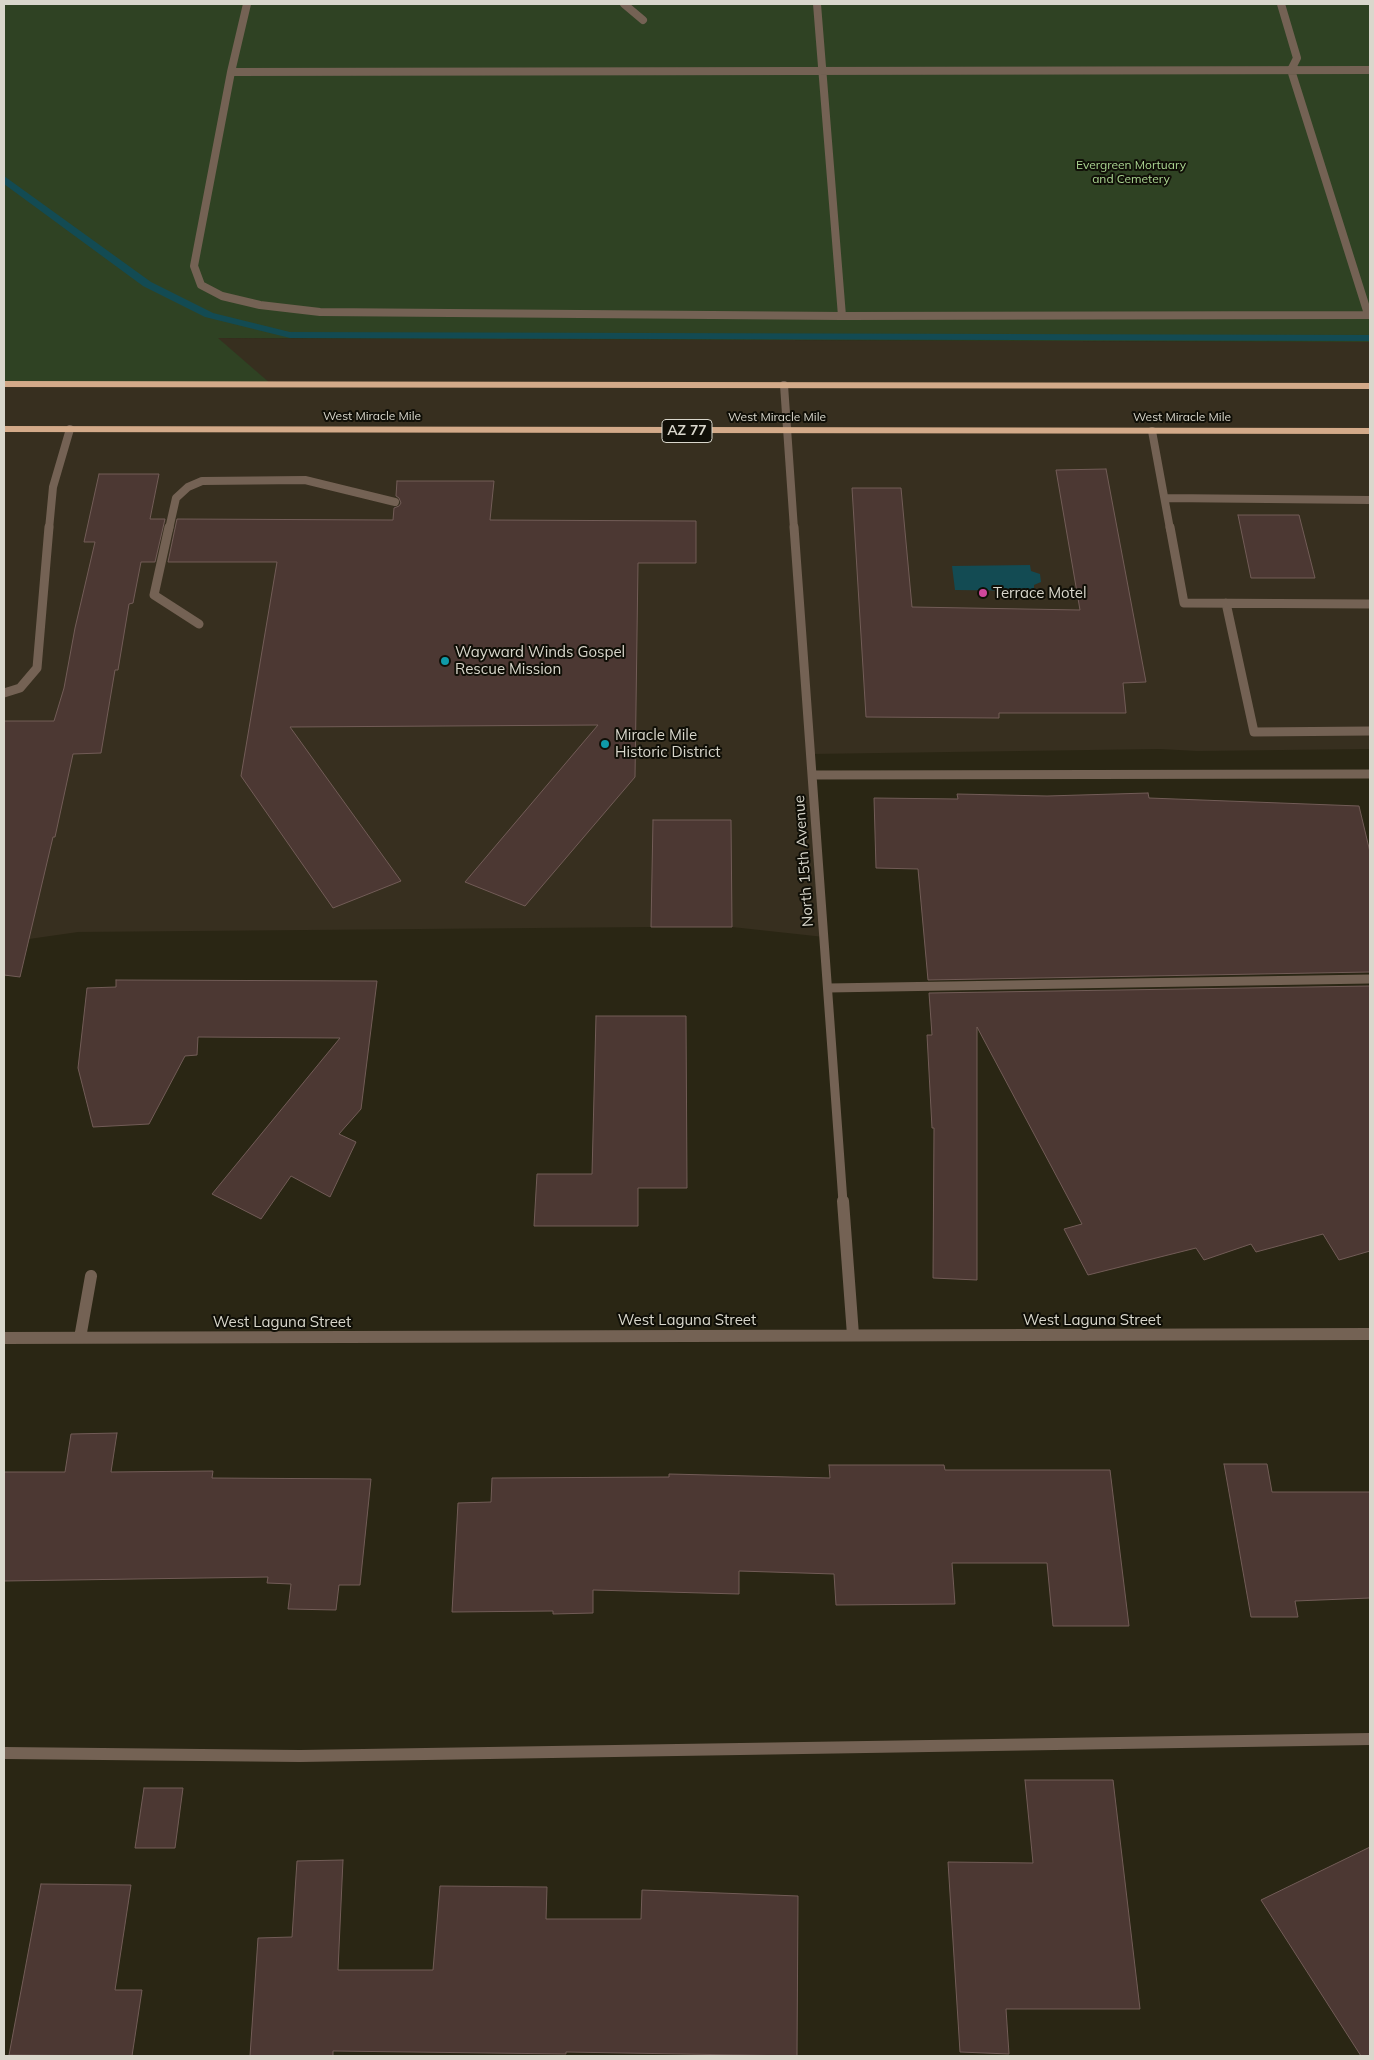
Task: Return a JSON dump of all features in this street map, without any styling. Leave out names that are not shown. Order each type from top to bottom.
[{"type":"highway","points":[[4,384],[1370,386]]},
{"type":"highway","name":"West Miracle Mile","points":[[4,429],[1370,431]]},
{"type":"street","points":[[247,4],[231,72],[194,266],[201,285],[222,296],[260,305],[320,312],[842,316],[1369,314],[1291,70],[1297,58],[1281,4]]},
{"type":"street","points":[[624,4],[643,20]]},
{"type":"street","points":[[817,4],[842,316]]},
{"type":"street","points":[[231,72],[1370,70]]},
{"type":"street","name":"North 15th Avenue","points":[[784,385],[853,1335]]},
{"type":"street","points":[[4,693],[20,688],[37,668],[52,487],[70,429]]},
{"type":"street","points":[[1152,431],[1184,602],[1370,604]]},
{"type":"street","points":[[199,624],[154,595],[176,498],[188,487],[202,481],[306,480],[395,502]]},
{"type":"street","points":[[1165,498],[1370,500]]},
{"type":"street","points":[[1226,603],[1254,732],[1370,731]]},
{"type":"street","points":[[813,775],[1370,774]]},
{"type":"street","points":[[828,988],[1370,979]]},
{"type":"street","points":[[80,1338],[90,1276]]},
{"type":"street","name":"West Laguna Street","points":[[4,1338],[1370,1334]]},
{"type":"street","points":[[4,1753],[300,1756],[1370,1739]]},
{"type":"shaded area","points":[[217,338],[1370,342],[1370,749],[1197,751],[1160,749],[811,754],[824,937],[732,927],[651,927],[78,932],[29,939],[4,940],[4,384],[270,384]]},
{"type":"green space","name":"Evergreen Mortuary and Cemetery","points":[[4,4],[1370,4],[1370,342],[218,338],[271,384],[4,384]]},
{"type":"water","points":[[1030,565],[1031,571],[1040,574],[1041,582],[1034,585],[1034,591],[955,590],[952,566]]},
{"type":"building","points":[[1106,469],[1146,682],[1123,683],[1126,713],[999,713],[999,718],[866,717],[852,488],[901,488],[912,607],[1080,610],[1056,470]]},
{"type":"building","points":[[99,474],[159,474],[150,519],[165,519],[155,562],[141,562],[133,603],[129,604],[118,670],[115,670],[101,753],[73,754],[55,837],[53,837],[20,977],[4,975],[4,721],[54,721],[64,688],[75,628],[95,542],[84,542]]},
{"type":"building","points":[[397,481],[494,481],[490,520],[696,521],[696,563],[638,563],[635,777],[525,906],[465,882],[598,725],[290,727],[401,881],[333,908],[241,776],[277,562],[168,562],[177,519],[393,520],[394,508],[401,503],[396,496]]},
{"type":"building","points":[[1238,515],[1299,515],[1315,578],[1251,578]]},
{"type":"building","points":[[1148,793],[1149,798],[1359,806],[1370,852],[1370,972],[928,980],[918,869],[876,868],[874,798],[958,799],[957,794],[1047,796]]},
{"type":"building","points":[[653,820],[731,820],[732,927],[651,927]]},
{"type":"building","points":[[116,980],[377,981],[361,1109],[339,1134],[356,1142],[330,1197],[291,1176],[261,1219],[212,1194],[340,1038],[198,1037],[197,1055],[185,1056],[149,1124],[93,1127],[78,1068],[87,988],[116,987]]},
{"type":"building","points":[[1370,986],[1370,1251],[1339,1260],[1323,1234],[1256,1252],[1251,1244],[1204,1260],[1196,1248],[1088,1275],[1064,1229],[1082,1224],[977,1027],[977,1280],[933,1278],[934,1128],[932,1128],[927,1035],[932,1035],[929,993]]},
{"type":"building","points":[[596,1016],[686,1016],[687,1188],[638,1188],[638,1226],[534,1226],[537,1174],[592,1174]]},
{"type":"building","points":[[117,1433],[111,1472],[213,1471],[212,1478],[371,1479],[360,1585],[339,1585],[336,1610],[288,1609],[291,1584],[267,1583],[268,1577],[4,1581],[4,1472],[65,1472],[71,1434]]},
{"type":"building","points":[[1224,1464],[1267,1464],[1272,1492],[1370,1492],[1370,1598],[1295,1601],[1298,1617],[1251,1617]]},
{"type":"building","points":[[829,1465],[944,1465],[945,1470],[1110,1470],[1129,1626],[1053,1626],[1047,1563],[952,1563],[955,1604],[836,1605],[834,1574],[739,1571],[739,1594],[593,1590],[593,1613],[553,1614],[553,1611],[452,1612],[458,1503],[491,1502],[492,1478],[669,1477],[669,1474],[830,1478]]},
{"type":"building","points":[[1025,1780],[1113,1780],[1140,2009],[1006,2009],[1009,2054],[960,2052],[948,1862],[1033,1863]]},
{"type":"building","points":[[144,1788],[183,1788],[175,1848],[135,1848]]},
{"type":"building","points":[[1370,1847],[1370,2056],[1361,2056],[1261,1900]]},
{"type":"building","points":[[343,1860],[338,1970],[433,1970],[440,1886],[547,1887],[546,1919],[641,1919],[642,1890],[798,1896],[797,2056],[566,2052],[566,2054],[333,2051],[333,2056],[250,2056],[258,1938],[292,1937],[297,1861]]},
{"type":"building","points":[[41,1884],[131,1885],[115,1990],[142,1990],[132,2056],[9,2055]]},
{"type":"waterway","points":[[4,179],[147,284],[209,315],[290,335],[1370,338]]},
{"type":"place","name":"Terrace Motel","points":[[983,593]]},
{"type":"place","name":"Wayward Winds Gospel Rescue Mission","points":[[445,661]]},
{"type":"place","name":"Miracle Mile Historic District","points":[[605,744]]}]
